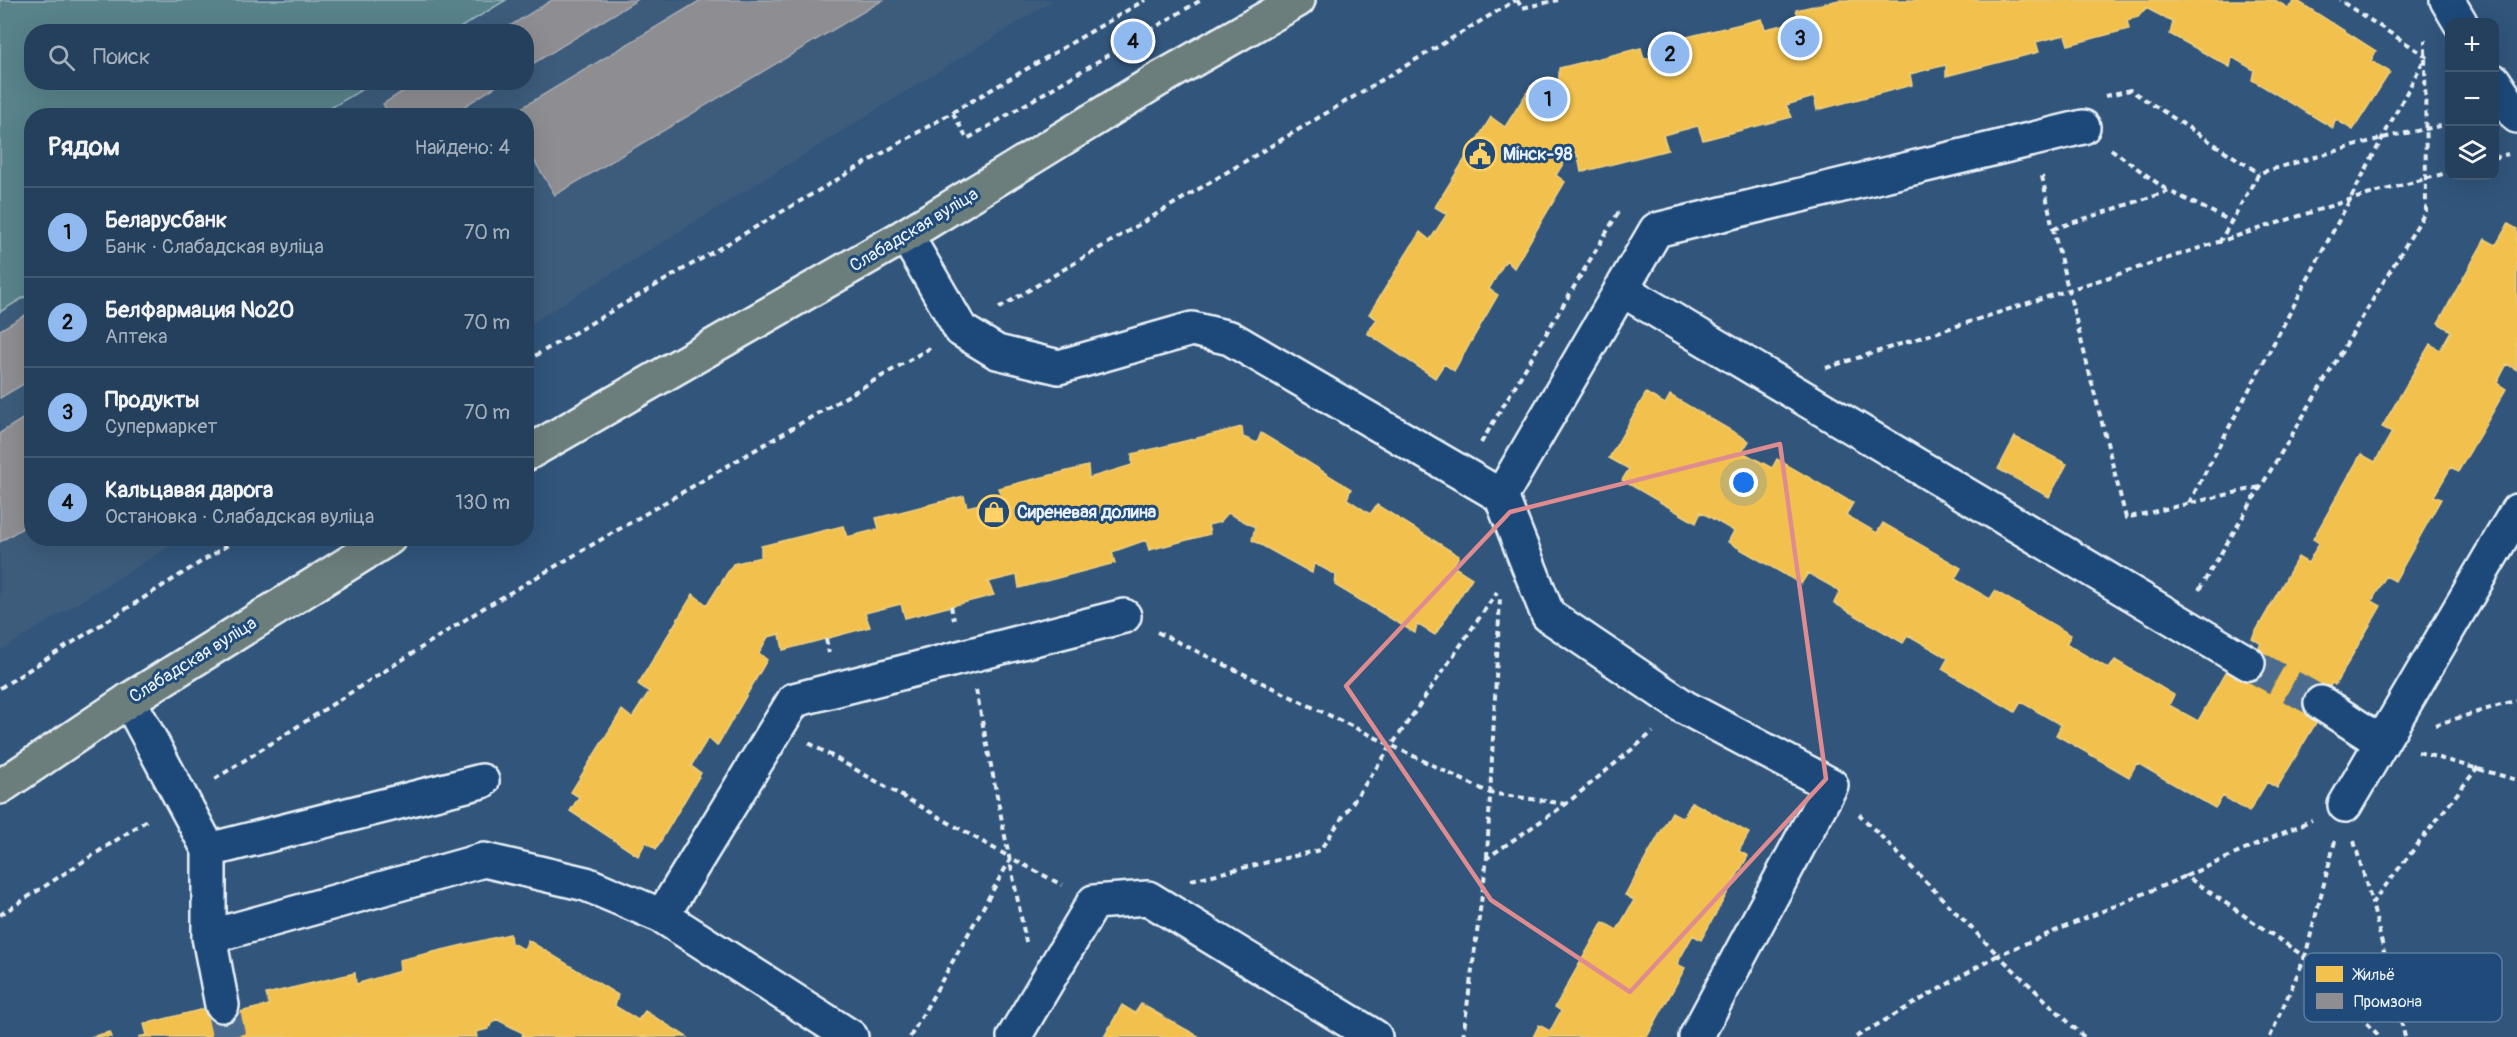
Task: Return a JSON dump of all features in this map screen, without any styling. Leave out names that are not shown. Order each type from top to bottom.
[{"type":"main road","name":"Слабадская вуліца","points":[[534,449],[906,236],[1156,81],[1298,0]]},
{"type":"main road","name":"Слабадская вуліца","points":[[0,787],[129,700],[376,546]]},
{"type":"lane","points":[[2447,0],[2458,18]]},
{"type":"lane","points":[[2499,89],[2517,116]]},
{"type":"lane","points":[[1501,496],[1656,230],[2083,127]]},
{"type":"lane","points":[[906,236],[961,330],[997,352],[1059,367],[1192,329],[1230,338],[1501,496],[1548,615],[1684,707],[1831,785],[1696,1037]]},
{"type":"lane","points":[[1621,289],[2248,663]]},
{"type":"lane","points":[[2344,805],[2517,511]]},
{"type":"lane","points":[[662,916],[794,700],[1124,616]]},
{"type":"lane","points":[[129,700],[209,850],[208,937],[222,1005]]},
{"type":"lane","points":[[2321,704],[2381,742]]},
{"type":"lane","points":[[209,850],[482,781]]},
{"type":"lane","points":[[208,937],[484,860],[586,884],[662,916],[851,1037]]},
{"type":"lane","points":[[1014,1037],[1094,902],[1148,898],[1375,1037]]},
{"type":"path","points":[[534,356],[1145,0]]},
{"type":"path","points":[[953,113],[968,139],[1201,0]]},
{"type":"path","points":[[0,915],[482,609],[961,330],[1517,0],[1521,8],[1558,0]]},
{"type":"path","points":[[2338,0],[2426,56]]},
{"type":"path","points":[[2180,622],[2426,211],[2425,33]]},
{"type":"path","points":[[2189,503],[2426,56]]},
{"type":"path","points":[[2219,243],[2259,173],[2382,138],[2445,125]]},
{"type":"path","points":[[2083,127],[2169,191],[2231,221]]},
{"type":"path","points":[[1780,383],[2070,292],[2349,200],[2445,174]]},
{"type":"path","points":[[2042,176],[2053,229],[2126,518],[2260,487]]},
{"type":"path","points":[[2053,229],[2169,191]]},
{"type":"path","points":[[0,688],[225,546]]},
{"type":"path","points":[[1185,881],[1320,850],[1500,588],[1487,858],[1463,1037]]},
{"type":"path","points":[[1124,616],[1490,793],[1566,804]]},
{"type":"path","points":[[969,656],[1011,858],[1036,999]]},
{"type":"path","points":[[2381,742],[2517,700]]},
{"type":"path","points":[[1487,858],[1566,804],[1684,707]]},
{"type":"path","points":[[779,725],[1011,858],[1094,902]]},
{"type":"path","points":[[2381,742],[2478,767],[2517,780]]},
{"type":"path","points":[[2372,903],[2478,767]]},
{"type":"path","points":[[1831,785],[1998,955],[2084,1037]]},
{"type":"path","points":[[1856,1037],[1998,955],[2186,876],[2344,805]]},
{"type":"path","points":[[2344,805],[2384,953]]},
{"type":"path","points":[[2306,953],[2344,805]]},
{"type":"path","points":[[910,1037],[1011,858]]},
{"type":"path","points":[[2186,876],[2304,956]]},
{"type":"path","points":[[2270,1037],[2304,959]]},
{"type":"path","points":[[2366,1022],[2380,1037]]},
{"type":"path","points":[[2401,1022],[2405,1037]]},
{"type":"highlighted area","points":[[1780,444],[1826,779],[1630,992],[1491,900],[1346,686],[1510,512]]},
{"type":"shaded area","points":[[506,0],[1054,0],[534,322],[534,108],[332,108],[362,90],[534,90],[534,24],[467,24]]},
{"type":"shaded area","points":[[24,297],[24,546],[171,546],[0,651],[0,312]]},
{"type":"green space","points":[[0,0],[506,0],[467,24],[24,24],[24,90],[361,90],[331,108],[24,108],[24,297],[0,312]]},
{"type":"building: Жильё","points":[[1839,0],[2275,0],[2288,8],[2296,0],[2376,51],[2371,61],[2390,72],[2353,130],[2335,119],[2333,128],[2252,80],[2254,70],[2232,57],[2230,67],[2170,34],[2173,22],[2146,8],[2138,17],[2127,20],[2129,29],[2068,45],[2065,35],[2036,42],[2039,52],[1946,76],[1946,65],[1910,74],[1912,85],[1817,110],[1814,97],[1786,105],[1792,117],[1703,140],[1698,126],[1663,135],[1668,150],[1581,172],[1578,156],[1566,159],[1556,175],[1565,182],[1514,268],[1506,260],[1489,289],[1498,295],[1454,371],[1444,364],[1435,378],[1367,333],[1377,319],[1369,314],[1420,232],[1430,240],[1447,214],[1435,207],[1491,117],[1505,127],[1531,86],[1559,80],[1559,68],[1641,48],[1644,59],[1677,51],[1674,40],[1762,19],[1765,29],[1800,21],[1796,10]]},
{"type":"building: Жильё","points":[[2508,224],[2517,229],[2517,370],[2507,364],[2497,383],[2506,389],[2458,472],[2451,467],[2434,496],[2441,499],[2395,581],[2386,576],[2372,601],[2381,606],[2335,685],[2332,683],[2310,717],[2317,721],[2277,788],[2267,782],[2249,812],[2223,796],[2215,808],[2137,763],[2129,777],[2056,735],[2061,725],[2021,702],[2015,712],[1942,669],[1948,658],[1908,635],[1903,643],[1834,603],[1840,591],[1808,573],[1801,584],[1728,542],[1734,531],[1701,512],[1696,523],[1622,480],[1629,469],[1609,458],[1646,393],[1665,404],[1670,395],[1749,441],[1742,452],[1772,468],[1777,459],[1853,503],[1846,515],[1877,533],[1883,523],[1961,568],[1955,579],[1990,599],[1995,591],[2071,635],[2066,644],[2109,669],[2115,660],[2174,695],[2169,705],[2198,721],[2229,666],[2248,663],[2261,644],[2252,638],[2298,557],[2308,563],[2319,543],[2313,539],[2361,454],[2375,462],[2392,432],[2382,427],[2430,344],[2440,350],[2451,331],[2438,323],[2485,239],[2496,245]]},
{"type":"building: Жильё","points":[[1242,427],[1243,437],[1257,443],[1261,433],[1351,489],[1347,499],[1370,514],[1377,505],[1459,556],[1453,566],[1472,578],[1435,635],[1417,624],[1415,633],[1335,585],[1336,575],[1314,563],[1312,573],[1252,540],[1255,527],[1228,513],[1220,522],[1208,525],[1210,534],[1149,550],[1146,540],[1112,552],[1115,563],[1019,588],[1017,575],[988,582],[994,595],[905,618],[901,604],[865,613],[870,627],[783,650],[780,634],[768,637],[759,653],[767,660],[717,746],[708,738],[691,766],[701,773],[656,849],[646,842],[638,856],[570,811],[579,797],[571,792],[622,710],[632,718],[649,692],[638,684],[693,594],[707,605],[733,564],[761,557],[761,546],[843,526],[847,537],[879,529],[876,518],[964,496],[967,507],[1002,499],[998,488],[1088,466],[1089,478],[1132,465],[1132,454]]},
{"type":"building: Жильё","points":[[2015,437],[2067,464],[2049,497],[1998,469]]},
{"type":"building: Жильё","points":[[1692,802],[1749,833],[1739,851],[1748,856],[1701,940],[1693,935],[1677,964],[1685,968],[1647,1037],[1533,1037],[1539,1025],[1550,1031],[1561,1011],[1555,1007],[1603,922],[1617,930],[1634,900],[1625,895],[1672,812],[1683,818]]},
{"type":"building: Жильё","points":[[510,934],[511,943],[524,949],[528,940],[618,995],[615,1006],[638,1020],[645,1011],[687,1037],[522,1037],[523,1033],[496,1019],[488,1029],[476,1032],[477,1037],[138,1037],[147,1035],[144,1024],[232,1002],[235,1013],[269,1005],[266,994],[355,973],[356,984],[400,971],[399,960]]},
{"type":"building: Жильё","points":[[1141,1004],[1200,1037],[1104,1037],[1122,1005],[1135,1013]]},
{"type":"building: Жильё","points":[[110,1032],[112,1037],[90,1037]]},
{"type":"building: Промзона","points":[[552,0],[637,0],[534,63],[534,24],[513,24]]},
{"type":"building: Промзона","points":[[701,0],[883,0],[555,195],[534,160],[534,108],[521,108]]},
{"type":"building: Промзона","points":[[405,90],[490,90],[462,108],[385,108],[383,104]]},
{"type":"building: Промзона","points":[[24,316],[24,384],[0,398],[0,330]]},
{"type":"building: Промзона","points":[[24,418],[24,527],[0,542],[0,433]]},
{"type":"tunnel","points":[[2248,663],[2321,703]]},
{"type":"tunnel","points":[[222,1005],[229,1037]]},
{"type":"place","name":"Продукты","points":[[1800,38]]},
{"type":"place","name":"Кальцавая дарога","points":[[1133,41]]},
{"type":"place","name":"Белфармация №20","points":[[1670,54]]},
{"type":"place","name":"Беларусбанк","points":[[1548,99]]},
{"type":"place","name":"Мінск-98","points":[[1480,154]]},
{"type":"place","name":"Сиреневая долина","points":[[994,512]]}]
